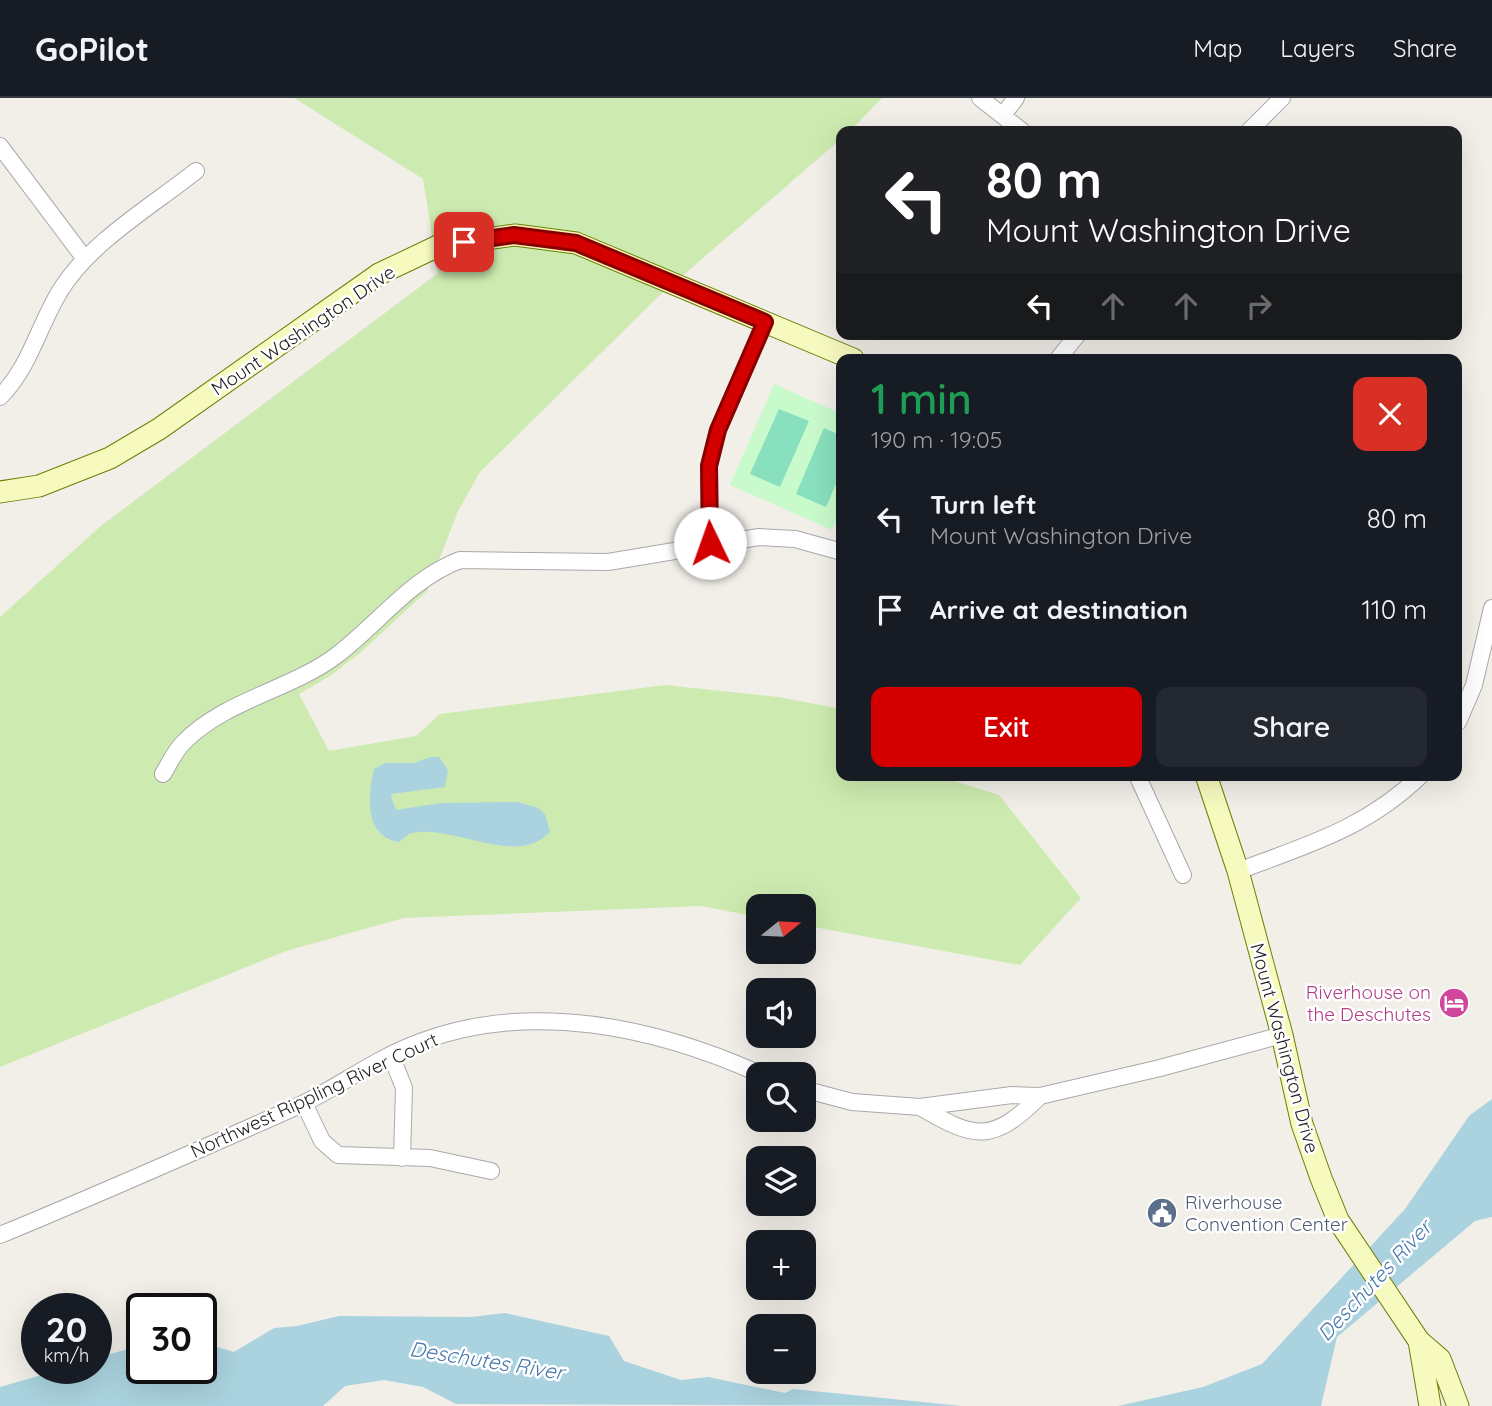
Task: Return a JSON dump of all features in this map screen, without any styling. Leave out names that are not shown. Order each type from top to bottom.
[{"type":"main road","name":"Mount Washington Drive","points":[[0,492],[39,486],[110,458],[159,429],[379,274],[438,246],[514,235],[576,243],[841,354]]},
{"type":"main road","name":"Mount Washington Drive","points":[[1208,781],[1238,871],[1282,1035],[1302,1124],[1338,1220],[1419,1341],[1440,1359],[1458,1406]]},
{"type":"main road","name":"Mount Washington Drive","points":[[1419,1341],[1430,1406]]},
{"type":"street","points":[[980,98],[1016,126]]},
{"type":"street","points":[[1003,115],[1016,98]]},
{"type":"street","points":[[1255,126],[1282,98]]},
{"type":"street","points":[[0,146],[85,259]]},
{"type":"street","points":[[0,397],[24,368],[60,290],[85,259],[196,171]]},
{"type":"street","points":[[710,543],[709,466],[718,430],[765,322]]},
{"type":"street","points":[[1062,354],[1073,340]]},
{"type":"street","points":[[163,775],[183,743],[212,720],[307,674],[335,656],[413,586],[443,566],[460,560],[481,558],[608,562],[759,537],[794,539],[836,550]]},
{"type":"street","points":[[1462,713],[1474,685],[1492,608]]},
{"type":"street","points":[[1140,781],[1183,875]]},
{"type":"street","points":[[1238,871],[1337,833],[1369,817],[1395,801],[1415,781]]},
{"type":"street","name":"Northwest Rippling River Court","points":[[0,1235],[304,1103],[391,1055],[446,1033],[484,1025],[565,1022],[614,1028],[708,1051],[746,1068]]},
{"type":"street","points":[[816,1092],[852,1102],[920,1107],[1012,1095],[1040,1096],[1160,1068],[1282,1035]]},
{"type":"street","points":[[391,1055],[404,1088],[402,1157]]},
{"type":"street","points":[[920,1107],[964,1131],[982,1132],[1001,1128],[1021,1115],[1040,1096]]},
{"type":"street","points":[[304,1103],[322,1141],[338,1155],[402,1157],[462,1163],[491,1171]]},
{"type":"green space","points":[[294,98],[882,98],[855,126],[836,126],[836,143],[658,297],[480,472],[458,511],[427,591],[360,653],[330,676],[299,694],[329,751],[416,736],[440,714],[665,685],[778,697],[836,708],[836,781],[954,781],[999,795],[1081,898],[1020,965],[816,927],[816,894],[746,894],[746,915],[701,906],[404,918],[286,951],[0,1067],[0,617],[102,525],[438,273],[423,179]]},
{"type":"green space","points":[[774,384],[836,411],[836,521],[832,530],[730,485]]},
{"type":"green space","points":[[779,409],[809,421],[780,487],[750,474]]},
{"type":"green space","points":[[824,428],[836,433],[836,484],[826,507],[796,494]]},
{"type":"water","points":[[439,757],[448,770],[445,787],[392,794],[396,810],[441,803],[518,802],[538,808],[545,814],[550,832],[536,842],[520,846],[503,846],[428,832],[410,834],[399,842],[387,838],[379,832],[371,813],[370,790],[374,769],[385,763],[414,763]]},
{"type":"water","name":"Deschutes River","points":[[1492,1099],[1492,1217],[1475,1221],[1337,1337],[1321,1406],[1118,1406],[1203,1387],[1262,1364],[1405,1209],[1469,1116]]},
{"type":"water","name":"Deschutes River","points":[[505,1313],[609,1336],[624,1361],[681,1380],[708,1377],[785,1393],[793,1389],[962,1406],[456,1404],[423,1387],[384,1380],[345,1386],[323,1406],[0,1406],[0,1387],[21,1381],[21,1384],[112,1384],[112,1353],[126,1350],[126,1384],[217,1384],[217,1347],[234,1352],[274,1328],[297,1326],[339,1316],[471,1317]]},
{"type":"place","name":"Riverhouse on the Deschutes","points":[[1454,1003]]},
{"type":"place","name":"Riverhouse Convention Center","points":[[1162,1213]]},
{"type":"route","points":[[464,242],[514,235],[576,243],[765,322],[718,430],[709,466],[710,543]]}]
